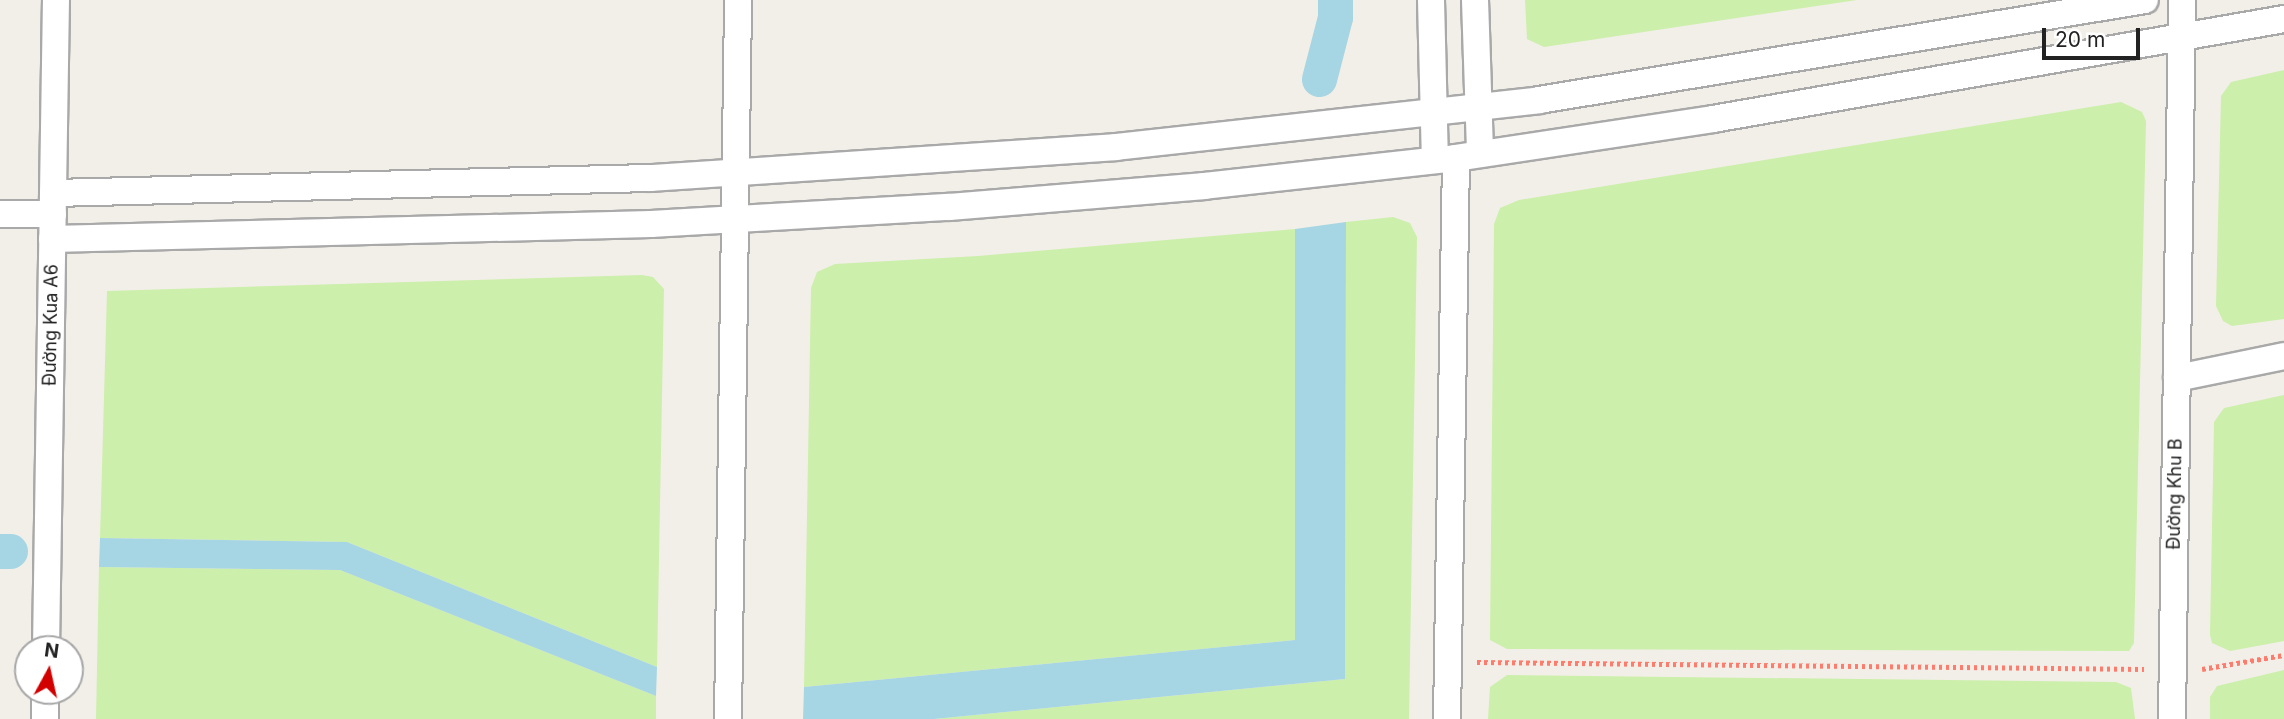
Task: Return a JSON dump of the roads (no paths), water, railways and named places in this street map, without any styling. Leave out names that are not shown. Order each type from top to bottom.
[{"type":"street","name":"Đường Kua A6","points":[[46,635],[56,0]]},
{"type":"street","points":[[728,719],[738,0]]},
{"type":"street","points":[[1431,0],[1434,113],[1457,158]]},
{"type":"street","points":[[1447,719],[1457,158],[1478,108],[1475,0]]},
{"type":"street","points":[[53,216],[290,190],[735,173],[1116,147],[1478,108],[1856,50],[2145,0]]},
{"type":"street","name":"Đường Khu B","points":[[2172,719],[2182,0]]},
{"type":"street","points":[[0,214],[356,235],[735,220],[1083,197],[1457,158],[1949,81],[2284,19]]},
{"type":"street","points":[[2177,378],[2284,356]]},
{"type":"water","points":[[1346,222],[1345,679],[934,719],[803,719],[804,687],[1295,640],[1295,229]]},
{"type":"water","points":[[100,538],[347,542],[657,667],[656,696],[340,570],[99,567]]},
{"type":"waterway","points":[[1319,79],[1335,17],[1335,0]]},
{"type":"waterway","points":[[0,551],[10,551]]}]
